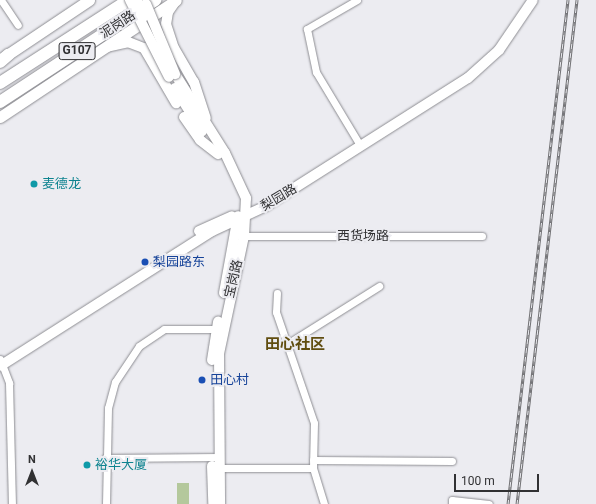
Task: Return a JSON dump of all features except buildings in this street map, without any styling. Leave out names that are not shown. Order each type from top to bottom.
[{"type":"highway","name":"泥岗路","points":[[0,83],[130,0]]},
{"type":"highway","name":"泥岗路","points":[[0,102],[155,0]]},
{"type":"main road","points":[[3,59],[89,0]]},
{"type":"main road","points":[[130,0],[172,75]]},
{"type":"main road","points":[[137,0],[172,75]]},
{"type":"main road","points":[[144,0],[172,75]]},
{"type":"main road","points":[[151,0],[172,75]]},
{"type":"main road","points":[[0,117],[177,0]]},
{"type":"main road","points":[[177,0],[168,12],[166,24],[177,53],[194,82],[222,154]]},
{"type":"main road","name":"梨园路","points":[[1,362],[358,142],[477,64],[503,37],[526,0]]},
{"type":"main road","name":"梨园路","points":[[241,215],[270,204],[477,71],[506,42],[533,0]]},
{"type":"main road","points":[[104,48],[128,42],[144,48],[196,134],[222,154]]},
{"type":"main road","name":"宝岗路","points":[[172,75],[193,119],[222,154],[243,188],[246,198],[216,330],[211,365],[216,463],[220,504]]},
{"type":"main road","name":"宝岗路","points":[[213,504],[216,463],[219,354],[244,236],[241,215]]},
{"type":"street","points":[[1,0],[18,25]]},
{"type":"street","points":[[357,0],[307,29],[316,72],[358,142]]},
{"type":"street","name":"西货场路","points":[[244,236],[482,236]]},
{"type":"street","points":[[287,344],[379,286]]},
{"type":"street","points":[[277,293],[276,312],[314,423],[313,468],[324,504]]},
{"type":"street","points":[[106,504],[105,458],[108,408],[115,382],[139,346],[164,328],[216,330]]},
{"type":"street","points":[[1,362],[9,383],[12,504]]},
{"type":"street","points":[[105,458],[313,468]]},
{"type":"street","points":[[313,460],[452,461]]},
{"type":"street","points":[[452,504],[452,500],[489,504]]},
{"type":"green space","points":[[177,483],[189,483],[189,504],[177,504]]},
{"type":"railway","points":[[508,504],[568,0]]},
{"type":"railway","points":[[517,504],[577,0]]},
{"type":"place","name":"麦德龙","points":[[34,184]]},
{"type":"place","name":"梨园路东","points":[[145,262]]},
{"type":"place","name":"田心村","points":[[202,380]]},
{"type":"place","name":"裕华大厦","points":[[87,465]]},
{"type":"district","name":"田心社区","points":[[295,345]]}]
